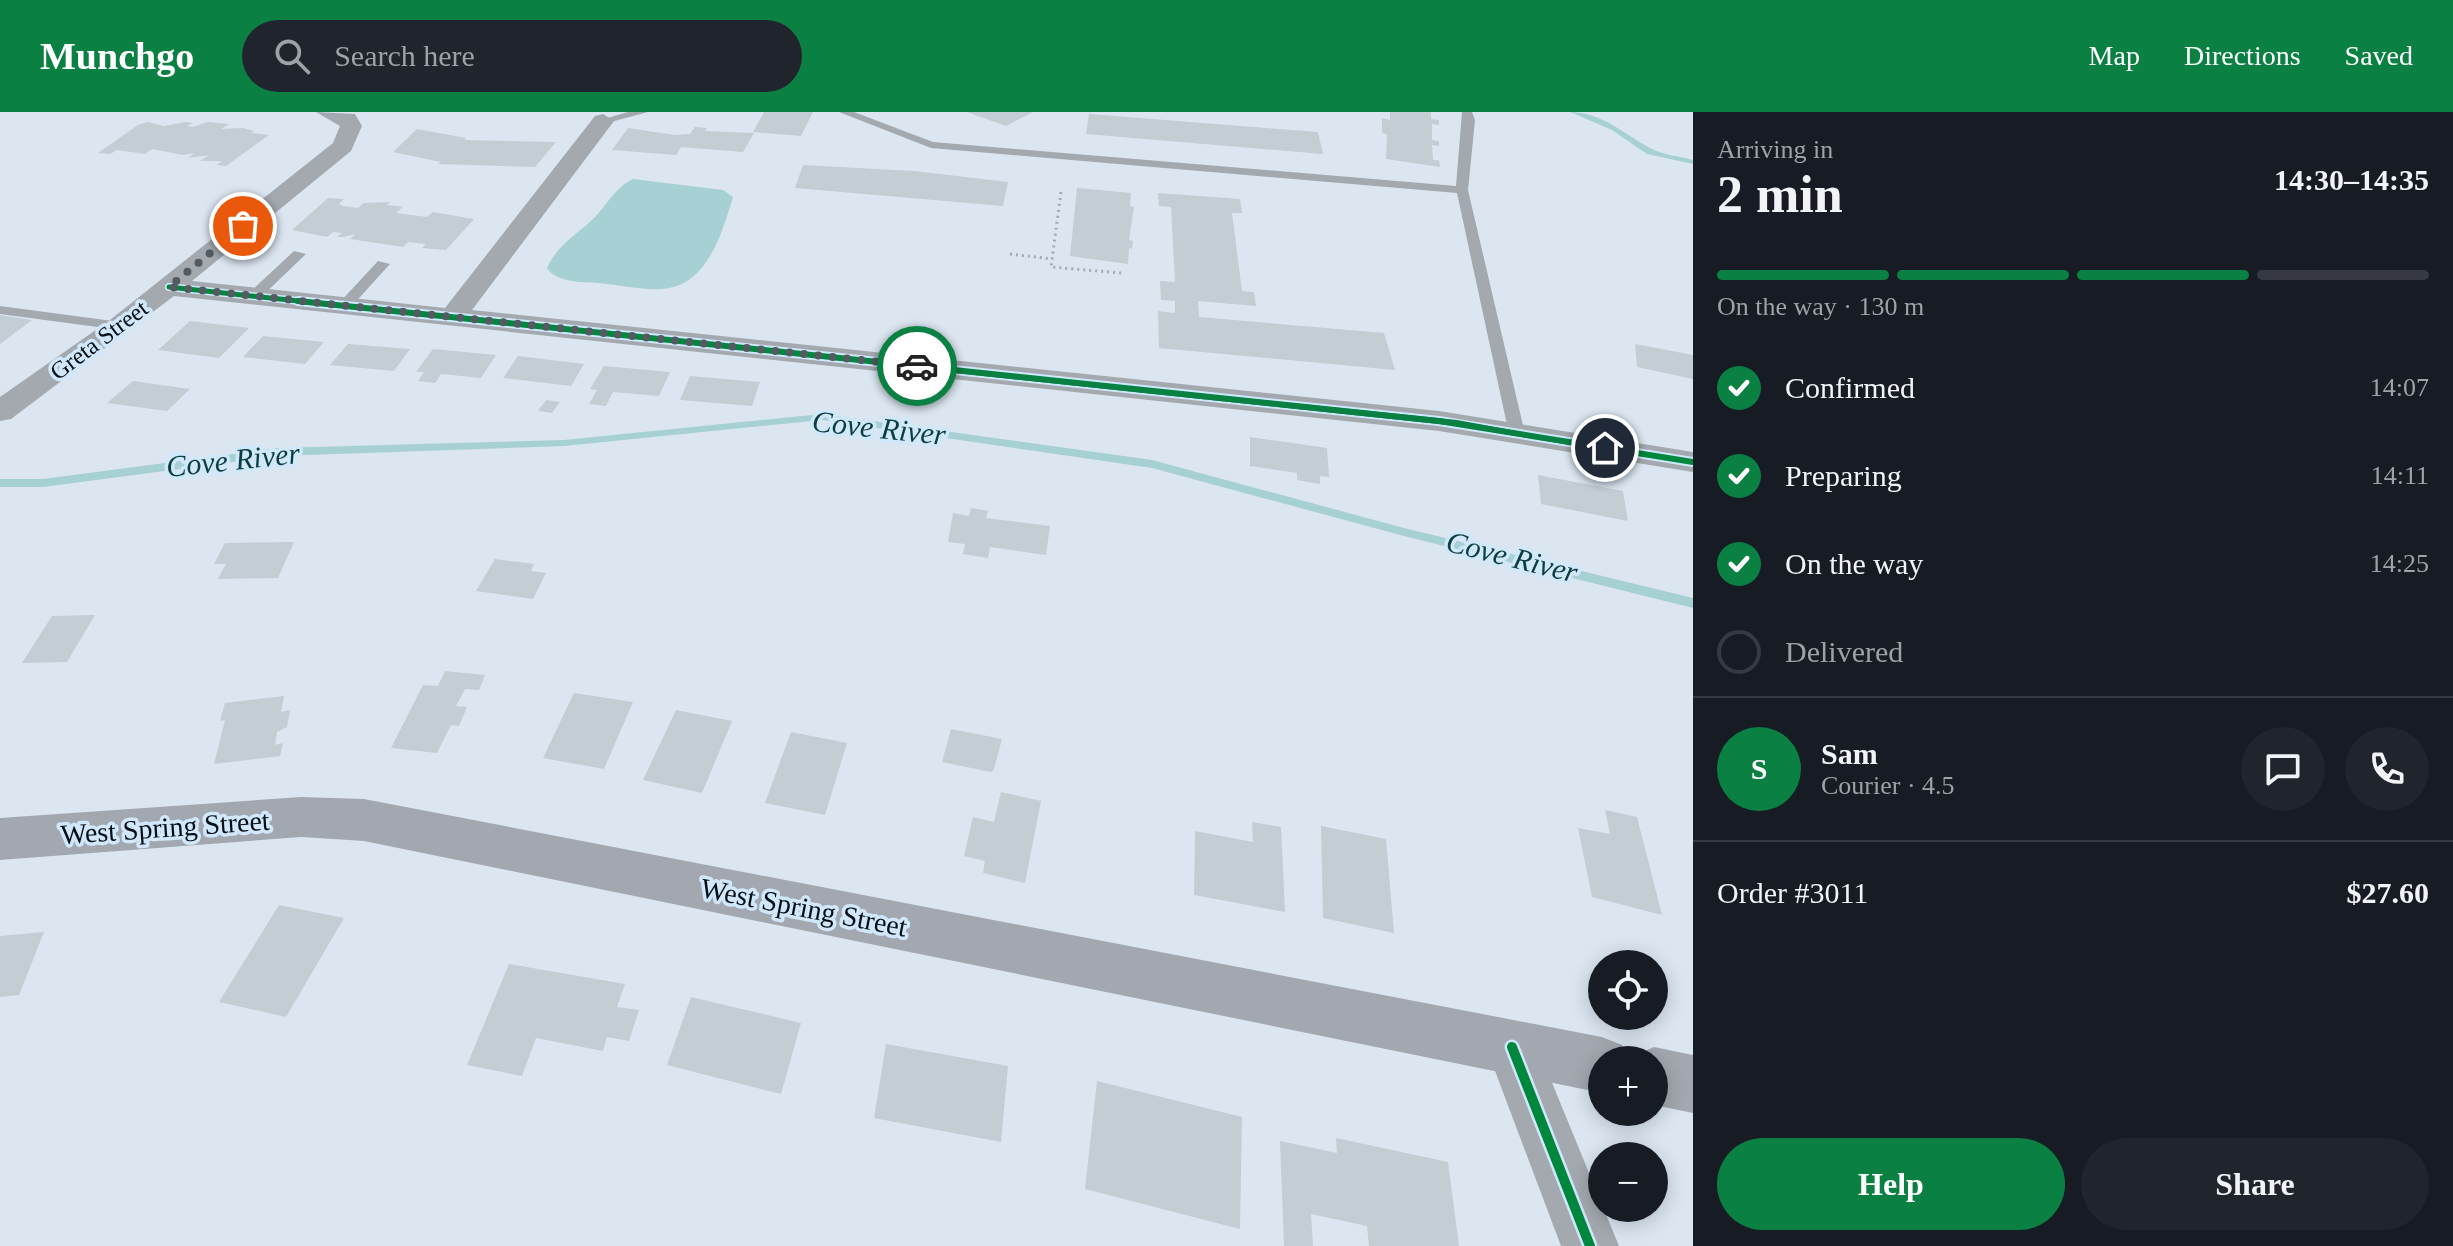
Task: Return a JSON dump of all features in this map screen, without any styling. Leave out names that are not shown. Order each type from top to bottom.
[{"type":"main road","name":"West Spring Street","points":[[0,839],[301,817],[364,820],[1588,1062]]},
{"type":"main road","points":[[1668,1079],[1693,1084]]},
{"type":"street","name":"Greta Street","points":[[0,412],[120,326],[343,146],[351,126],[347,119],[327,112]]},
{"type":"street","points":[[452,317],[603,121]]},
{"type":"street","points":[[169,287],[1423,419],[1693,462]]},
{"type":"street","points":[[1512,1047],[1590,1246]]},
{"type":"lane","points":[[603,121],[643,112]]},
{"type":"lane","points":[[844,112],[931,145],[1462,190]]},
{"type":"lane","points":[[1467,112],[1469,120],[1462,190],[1517,434]]},
{"type":"lane","points":[[254,296],[299,254]]},
{"type":"lane","points":[[345,305],[383,264]]},
{"type":"lane","points":[[0,310],[120,326]]},
{"type":"path","points":[[1061,192],[1051,267],[1122,273]]},
{"type":"path","points":[[1010,254],[1052,259]]},
{"type":"shaded area","points":[[633,179],[723,190],[733,197],[718,241],[702,268],[678,286],[662,289],[570,281],[551,273],[547,268],[557,252],[596,216],[617,191]]},
{"type":"building","points":[[764,112],[813,112],[801,136],[753,132]]},
{"type":"building","points":[[967,112],[1033,112],[1006,126]]},
{"type":"building","points":[[1390,112],[1431,112],[1431,119],[1439,120],[1439,125],[1432,124],[1432,140],[1439,141],[1439,146],[1432,145],[1433,160],[1439,160],[1440,167],[1386,159],[1387,134],[1382,133],[1382,118],[1390,120]]},
{"type":"building","points":[[1089,114],[1318,132],[1323,154],[1086,134]]},
{"type":"building","points":[[148,122],[164,126],[185,122],[193,123],[187,126],[193,127],[208,122],[229,124],[221,129],[243,128],[254,131],[251,133],[269,135],[226,166],[217,165],[222,161],[200,161],[209,155],[188,158],[194,153],[183,155],[152,149],[145,154],[117,150],[110,154],[98,153],[138,125]]},
{"type":"building","points":[[695,127],[707,128],[705,131],[754,133],[743,152],[681,147],[676,155],[612,150],[628,128],[674,135],[690,134]]},
{"type":"building","points":[[417,129],[466,138],[464,140],[556,142],[535,167],[438,164],[441,162],[393,152]]},
{"type":"building","points":[[803,165],[914,171],[1008,182],[1003,206],[795,188]]},
{"type":"building","points":[[1077,188],[1131,193],[1130,206],[1134,207],[1129,240],[1133,241],[1132,249],[1129,248],[1128,264],[1070,256]]},
{"type":"building","points":[[1158,193],[1240,199],[1242,213],[1232,213],[1242,291],[1254,292],[1256,306],[1198,301],[1199,317],[1384,333],[1395,370],[1159,348],[1158,311],[1175,313],[1175,301],[1161,300],[1160,281],[1175,282],[1171,207],[1159,206]]},
{"type":"building","points":[[328,198],[344,199],[339,204],[343,206],[358,208],[364,203],[390,202],[387,205],[403,207],[396,213],[427,217],[433,212],[474,219],[446,250],[422,248],[426,244],[408,242],[403,247],[350,239],[355,234],[337,237],[342,233],[333,232],[327,237],[292,230]]},
{"type":"building","points":[[0,315],[32,320],[0,344]]},
{"type":"building","points":[[190,321],[249,328],[219,358],[158,350]]},
{"type":"building","points":[[263,336],[324,342],[305,364],[243,357]]},
{"type":"building","points":[[348,344],[410,349],[394,371],[330,365]]},
{"type":"building","points":[[1635,344],[1693,355],[1693,379],[1637,367]]},
{"type":"building","points":[[433,349],[496,355],[481,378],[441,374],[435,383],[418,381],[424,372],[416,372]]},
{"type":"building","points":[[518,356],[584,364],[571,386],[503,378]]},
{"type":"building","points":[[604,366],[670,372],[659,396],[613,392],[606,406],[589,404],[597,390],[590,389]]},
{"type":"building","points":[[690,376],[760,382],[752,406],[680,400]]},
{"type":"building","points":[[133,381],[190,389],[167,411],[107,403]]},
{"type":"building","points":[[546,400],[560,402],[552,413],[538,411]]},
{"type":"building","points":[[1250,437],[1327,448],[1329,477],[1320,476],[1320,484],[1297,480],[1297,473],[1250,466]]},
{"type":"building","points":[[1538,475],[1623,491],[1628,521],[1541,504]]},
{"type":"building","points":[[971,508],[988,511],[986,518],[1050,526],[1046,555],[990,547],[988,558],[963,554],[965,544],[948,542],[953,513],[969,516]]},
{"type":"building","points":[[294,542],[278,578],[218,579],[226,564],[214,564],[225,543]]},
{"type":"building","points":[[495,559],[534,564],[531,571],[546,573],[533,599],[476,591]]},
{"type":"building","points":[[95,615],[67,662],[22,663],[52,616]]},
{"type":"building","points":[[445,671],[485,675],[479,690],[465,689],[456,706],[467,707],[459,726],[451,725],[437,753],[391,748],[423,685],[438,686]]},
{"type":"building","points":[[574,693],[633,702],[604,769],[543,758]]},
{"type":"building","points":[[284,696],[281,712],[290,710],[287,727],[277,732],[275,745],[283,743],[280,756],[214,764],[225,720],[220,721],[225,703]]},
{"type":"building","points":[[676,710],[732,721],[702,793],[643,780]]},
{"type":"building","points":[[951,729],[1002,739],[991,772],[942,762]]},
{"type":"building","points":[[791,732],[847,743],[825,815],[765,803]]},
{"type":"building","points":[[1001,792],[1041,801],[1025,883],[983,873],[985,861],[964,856],[973,817],[994,822]]},
{"type":"building","points":[[1605,810],[1637,817],[1662,915],[1592,897],[1578,828],[1610,834]]},
{"type":"building","points":[[1252,822],[1281,827],[1285,912],[1194,895],[1195,831],[1253,842]]},
{"type":"building","points":[[1321,826],[1386,839],[1394,933],[1323,918]]},
{"type":"building","points":[[279,905],[344,918],[286,1017],[219,1002]]},
{"type":"building","points":[[44,932],[19,995],[0,997],[0,936]]},
{"type":"building","points":[[509,964],[625,984],[617,1007],[639,1010],[629,1041],[607,1037],[603,1051],[536,1038],[522,1076],[467,1065]]},
{"type":"building","points":[[691,997],[801,1023],[781,1094],[667,1065]]},
{"type":"building","points":[[886,1044],[1008,1066],[1001,1142],[874,1118]]},
{"type":"building","points":[[1097,1081],[1242,1117],[1240,1229],[1085,1189]]},
{"type":"building","points":[[1336,1138],[1448,1162],[1459,1246],[1369,1246],[1367,1226],[1311,1214],[1313,1246],[1284,1246],[1280,1141],[1337,1153]]},
{"type":"waterway","name":"Cove River","points":[[1574,112],[1615,128],[1650,152],[1693,162]]},
{"type":"waterway","name":"Cove River","points":[[0,483],[43,483],[278,452],[564,443],[822,417],[1152,464],[1404,532],[1693,603]]},
{"type":"cycle path","points":[[169,287],[1439,421],[1693,462]]},
{"type":"cycle path","points":[[1512,1047],[1590,1246]]},
{"type":"way so far","points":[[243,226],[169,287],[917,366]]},
{"type":"route","points":[[917,366],[1457,423],[1605,448]]}]
